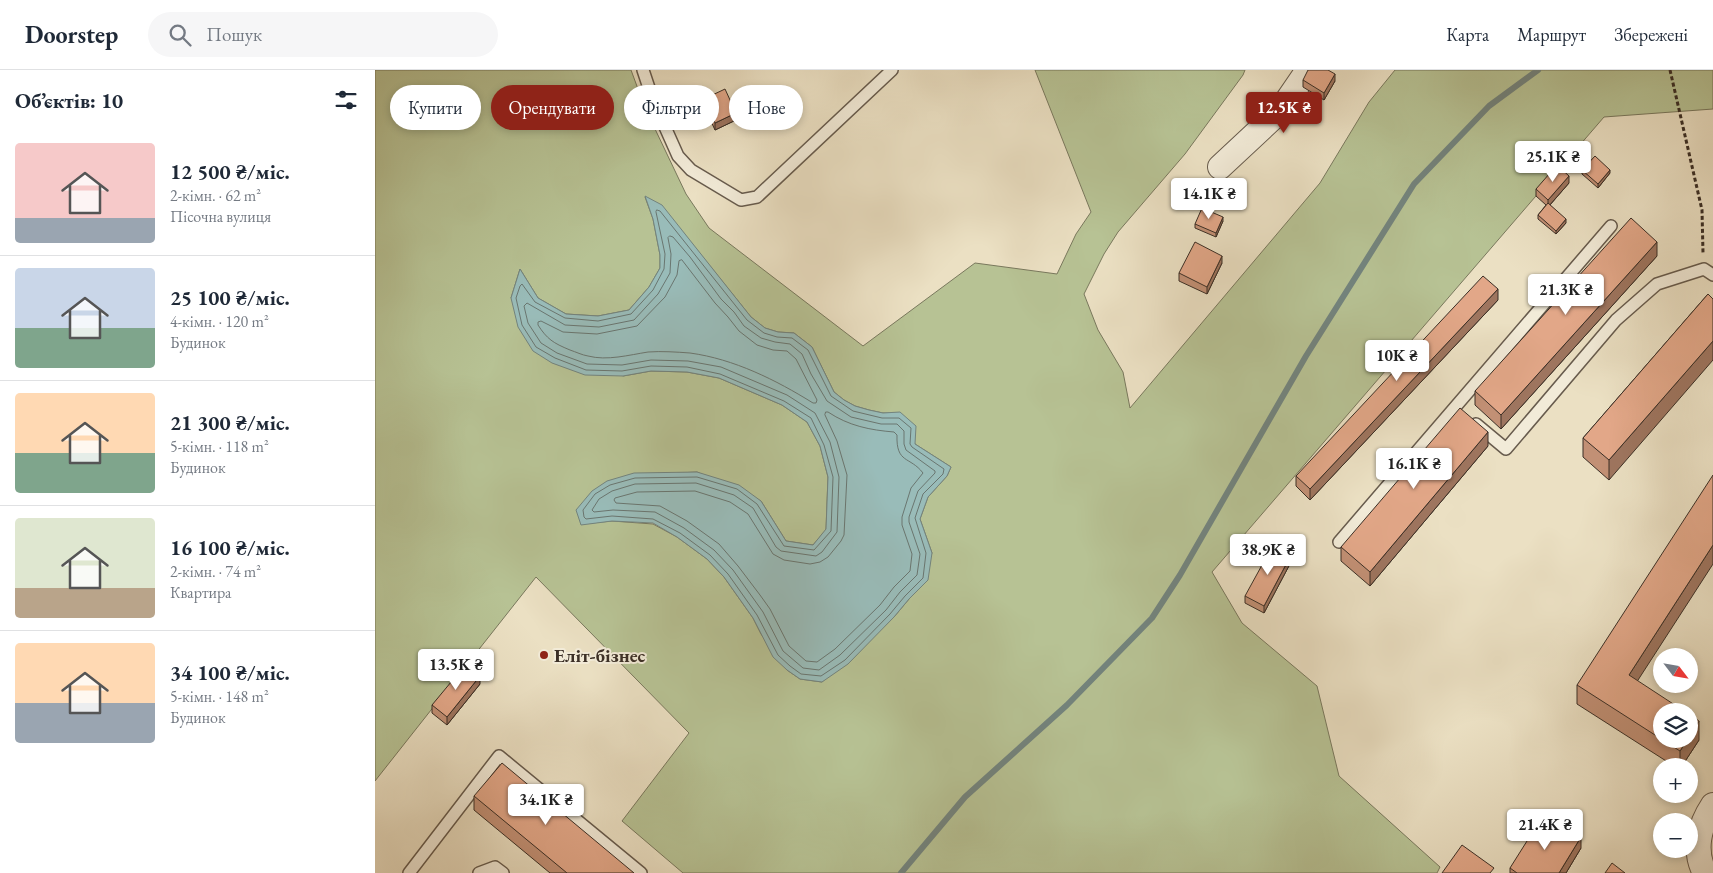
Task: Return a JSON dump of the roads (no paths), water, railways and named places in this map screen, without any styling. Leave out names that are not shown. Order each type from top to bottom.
[{"type":"street","points":[[1219,167],[1280,111],[1308,70]]},
{"type":"street","points":[[1705,873],[1699,854],[1699,837],[1713,806]]},
{"type":"lane","points":[[643,70],[653,100],[678,156],[691,170],[741,200],[757,197],[892,70]]},
{"type":"lane","points":[[1339,542],[1463,413],[1611,226]]},
{"type":"lane","points":[[1463,413],[1506,449],[1616,320],[1657,284],[1709,272]]},
{"type":"lane","points":[[409,873],[499,756],[641,873]]},
{"type":"lane","points":[[479,873],[495,867],[503,873]]},
{"type":"water","points":[[645,196],[662,205],[751,317],[765,328],[778,332],[794,333],[812,347],[834,392],[855,406],[883,413],[900,412],[916,426],[915,444],[951,467],[947,476],[928,497],[920,519],[932,553],[928,580],[848,664],[822,682],[800,679],[773,657],[753,618],[724,577],[707,559],[677,537],[653,523],[612,521],[581,525],[576,510],[592,491],[607,481],[634,473],[697,472],[739,485],[761,501],[786,541],[813,545],[826,529],[828,477],[820,446],[807,422],[782,405],[719,378],[687,372],[651,371],[623,376],[585,375],[552,363],[533,351],[518,327],[511,298],[520,269],[538,298],[566,314],[598,316],[629,310],[649,287],[660,268],[660,255],[653,219]]},
{"type":"waterway","points":[[901,873],[965,797],[1067,705],[1152,618],[1180,575],[1306,356],[1414,184],[1489,106],[1538,70]]},
{"type":"place","name":"Еліт-бізнес","points":[[544,655]]}]
